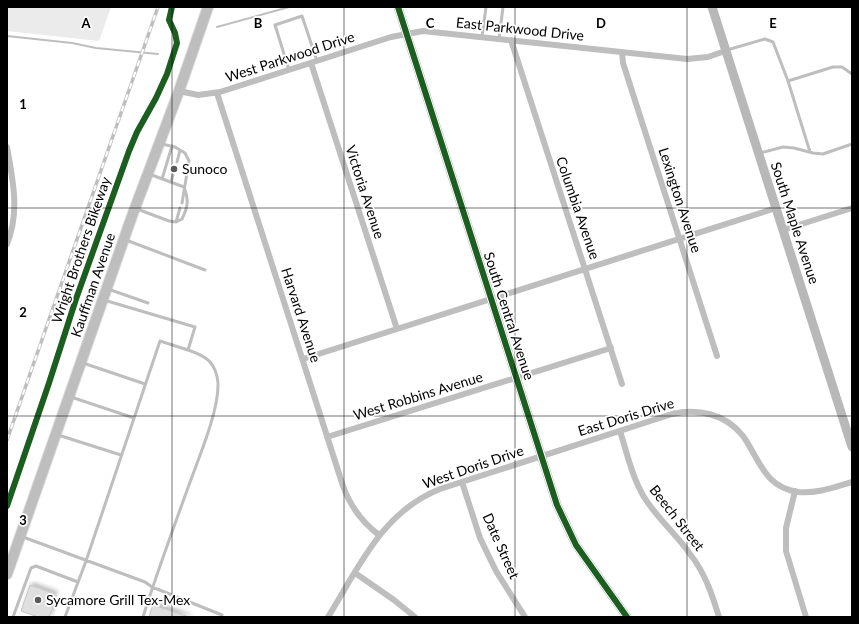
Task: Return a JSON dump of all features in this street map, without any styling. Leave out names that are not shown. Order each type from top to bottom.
[{"type":"main road","name":"Kauffman Avenue","points":[[7,574],[124,239],[179,91],[208,7]]},
{"type":"street","name":"South Central Avenue","points":[[398,7],[557,505],[570,534],[627,617]]},
{"type":"street","name":"South Maple Avenue","points":[[712,7],[852,447]]},
{"type":"street","name":"East Parkwood Drive","points":[[406,33],[423,31],[694,59],[708,57],[726,51]]},
{"type":"street","name":"West Parkwood Drive","points":[[179,91],[198,95],[217,93],[406,33]]},
{"type":"street","name":"Columbia Avenue","points":[[511,40],[622,384]]},
{"type":"street","name":"Lexington Avenue","points":[[622,52],[624,63],[717,356]]},
{"type":"street","name":"Victoria Avenue","points":[[314,62],[397,329]]},
{"type":"street","name":"Harvard Avenue","points":[[217,93],[343,486],[352,506],[368,526],[379,535]]},
{"type":"street","points":[[7,147],[15,196],[14,218],[7,244]]},
{"type":"street","points":[[303,359],[776,208]]},
{"type":"street","points":[[783,230],[852,208]]},
{"type":"street","name":"West Robbins Avenue","points":[[327,437],[611,348]]},
{"type":"street","name":"East Doris Drive","points":[[541,456],[681,412],[698,411],[713,415],[728,422],[740,433],[769,478],[781,486],[795,492],[816,492],[852,482]]},
{"type":"street","name":"Beech Street","points":[[620,431],[633,474],[643,496],[655,513],[691,555],[700,569],[712,592],[719,617]]},
{"type":"street","name":"West Doris Drive","points":[[328,617],[379,535],[396,516],[432,492],[541,456]]},
{"type":"street","name":"Date Street","points":[[462,482],[480,538],[496,571],[525,617]]},
{"type":"street","points":[[795,492],[786,528],[786,551],[806,617]]},
{"type":"street","points":[[355,573],[394,600],[415,617]]},
{"type":"lane","points":[[482,37],[486,7]]},
{"type":"lane","points":[[499,39],[503,7]]},
{"type":"lane","points":[[289,70],[274,25],[302,16],[314,62]]},
{"type":"lane","points":[[726,51],[765,39],[773,42],[788,81],[810,152]]},
{"type":"lane","points":[[788,81],[833,67],[842,67],[852,74]]},
{"type":"lane","points":[[160,143],[172,146],[185,153],[189,161],[182,203]]},
{"type":"lane","points":[[758,154],[783,147],[823,154],[852,144]]},
{"type":"lane","points":[[162,178],[172,146]]},
{"type":"lane","points":[[177,162],[180,150]]},
{"type":"lane","points":[[148,174],[184,187]]},
{"type":"lane","points":[[171,182],[173,175]]},
{"type":"lane","points":[[135,208],[169,221],[176,222],[182,219],[186,210],[187,196],[184,187]]},
{"type":"lane","points":[[176,222],[180,208]]},
{"type":"lane","points":[[124,239],[205,270]]},
{"type":"lane","points":[[107,289],[148,303]]},
{"type":"lane","points":[[103,299],[195,328],[188,350]]},
{"type":"lane","points":[[65,617],[86,561],[160,341],[203,355],[209,360],[215,370],[218,382],[217,396],[205,441],[142,617]]},
{"type":"lane","points":[[81,363],[146,384]]},
{"type":"lane","points":[[69,396],[134,418]]},
{"type":"lane","points":[[56,434],[121,455]]},
{"type":"lane","points":[[20,536],[145,582],[152,587],[222,615],[221,617]]},
{"type":"lane","points":[[13,617],[31,568],[36,566],[78,582]]},
{"type":"shaded area","points":[[7,7],[111,7],[99,41],[7,31]]},
{"type":"building","name":"Sycamore Grill Tex-Mex","points":[[30,585],[55,594],[50,606],[53,607],[49,617],[38,617],[21,611]]},
{"type":"building","points":[[153,605],[189,617],[149,617]]},
{"type":"waterway","points":[[217,27],[289,7]]},
{"type":"waterway","points":[[7,36],[72,43],[96,48],[158,54]]},
{"type":"railway","points":[[7,440],[158,7]]},
{"type":"cycle path","name":"Wright Brothers Bikeway","points":[[7,506],[76,299],[129,151],[137,132],[156,98],[167,74],[177,43],[175,33],[169,20],[172,7]]},
{"type":"cycle path","points":[[398,7],[557,505],[576,545],[627,617]]},
{"type":"place","name":"Sunoco","points":[[174,169]]},
{"type":"place","name":"Sycamore Grill Tex-Mex","points":[[38,600]]}]
